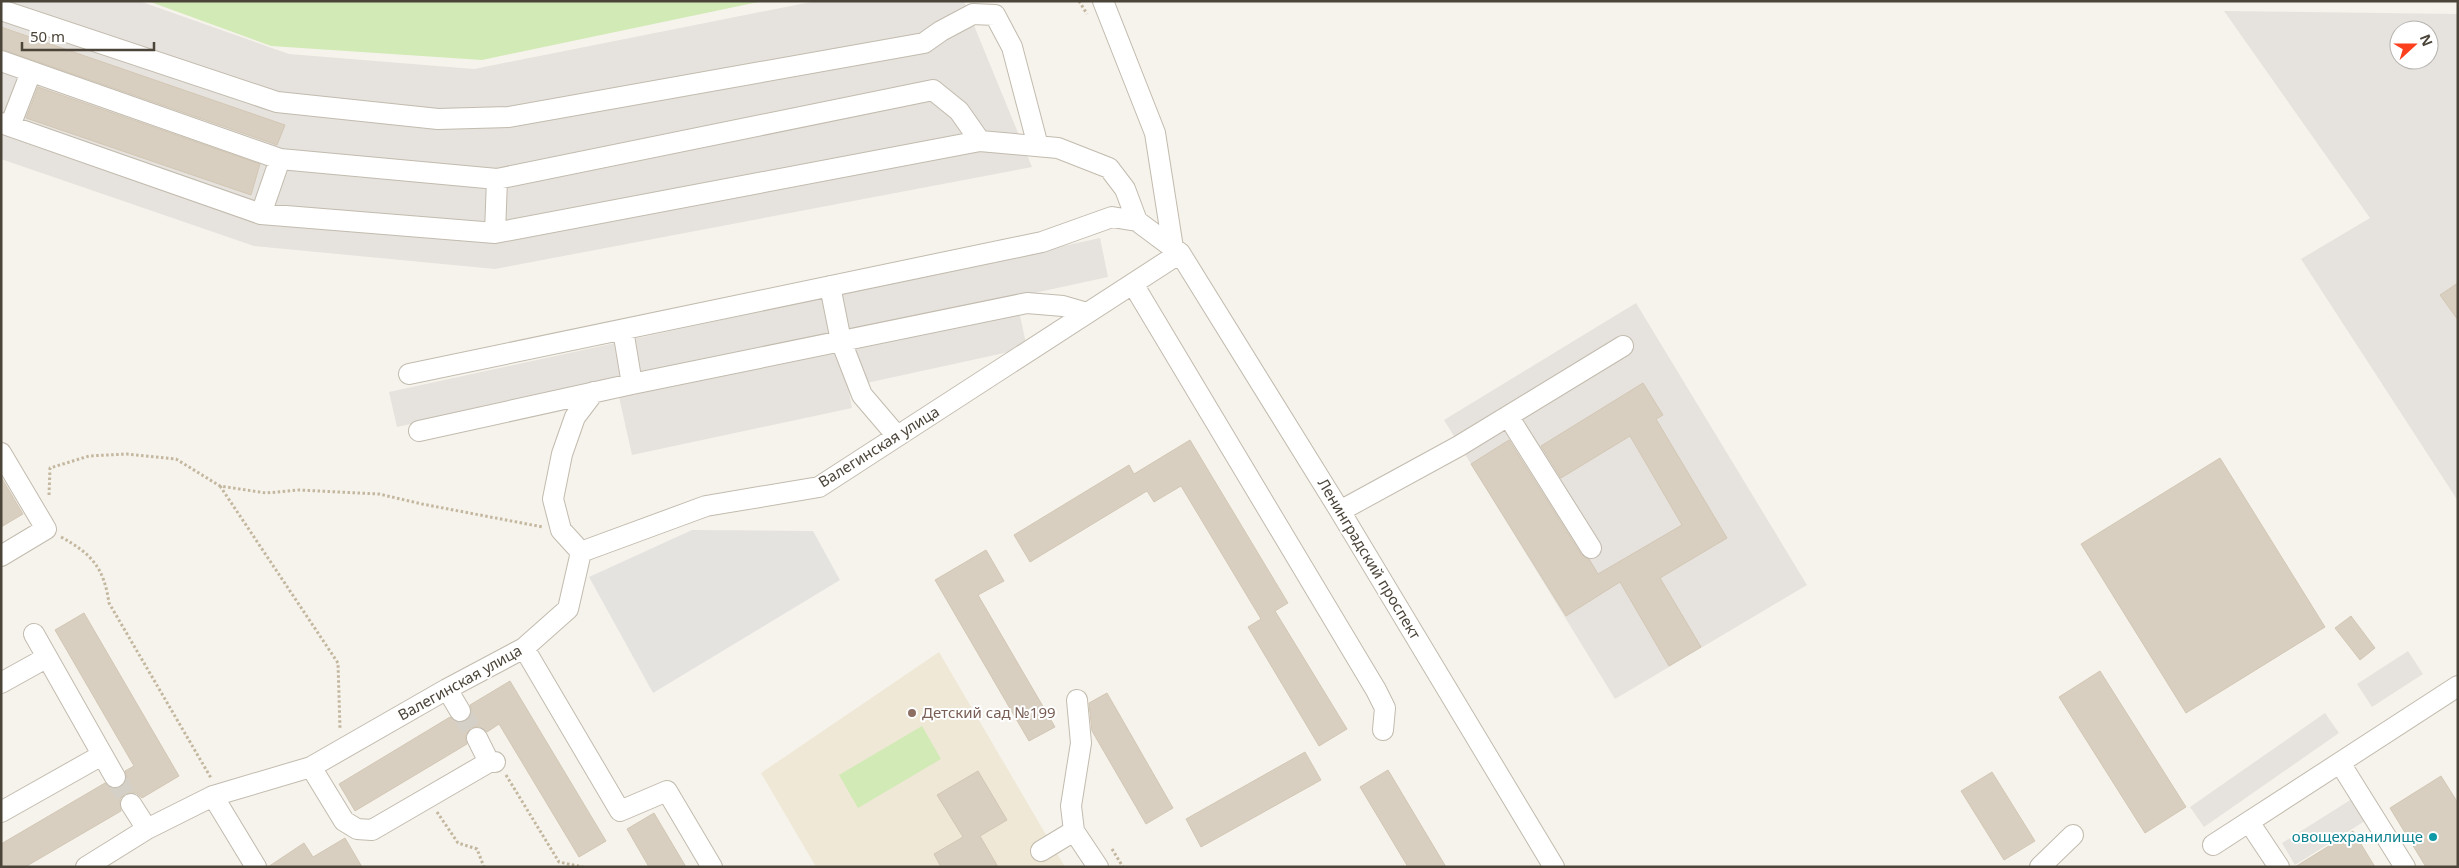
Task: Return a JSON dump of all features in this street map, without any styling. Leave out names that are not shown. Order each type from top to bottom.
[{"type":"street","points":[[1102,1],[1156,133],[1177,251]]},
{"type":"street","points":[[1,10],[277,102],[438,119],[509,117],[924,43],[973,14],[995,15],[1012,47],[1038,146]]},
{"type":"street","points":[[1,61],[280,159],[497,178],[934,90],[958,111],[980,141]]},
{"type":"street","points":[[32,72],[6,124],[261,214],[495,232],[980,141],[1058,148],[1109,168],[1125,189],[1137,221]]},
{"type":"street","points":[[261,214],[280,159]]},
{"type":"street","points":[[495,232],[497,178]]},
{"type":"street","points":[[409,374],[1042,242],[1112,217],[1137,221],[1177,251]]},
{"type":"street","name":"Валегинская улица","points":[[86,867],[147,829],[219,794],[311,767],[447,689],[524,648],[568,610],[581,552],[706,506],[819,487],[1133,284],[1177,251]]},
{"type":"street","name":"Ленинградский проспект","points":[[1177,251],[1340,511],[1554,867]]},
{"type":"street","points":[[1133,284],[1376,690],[1385,708],[1383,730]]},
{"type":"street","points":[[830,286],[841,341],[862,395],[897,436]]},
{"type":"street","points":[[419,431],[632,384],[1027,303],[1063,306],[1087,313]]},
{"type":"street","points":[[622,330],[632,384]]},
{"type":"street","points":[[1340,511],[1508,416],[1623,346]]},
{"type":"street","points":[[581,552],[561,530],[553,499],[562,454],[575,418],[594,392]]},
{"type":"street","points":[[1508,416],[1591,548]]},
{"type":"street","points":[[1,453],[46,529],[1,556]]},
{"type":"street","points":[[34,634],[46,658],[116,777]]},
{"type":"street","points":[[524,648],[620,811],[667,792],[712,867]]},
{"type":"street","points":[[1,683],[46,658]]},
{"type":"street","points":[[2213,845],[2458,686]]},
{"type":"street","points":[[447,689],[460,711]]},
{"type":"street","points":[[1077,700],[1080,743],[1070,806],[1074,831],[1098,867]]},
{"type":"street","points":[[311,767],[344,821],[357,829],[372,830],[492,762],[477,738]]},
{"type":"street","points":[[1,812],[102,755]]},
{"type":"street","points":[[2340,763],[2405,867]]},
{"type":"street","points":[[219,794],[256,867]]},
{"type":"street","points":[[132,804],[147,829]]},
{"type":"street","points":[[2249,822],[2279,867]]},
{"type":"street","points":[[1040,851],[1074,831]]},
{"type":"street","points":[[2040,867],[2073,834]]},
{"type":"path","points":[[219,794],[109,603],[106,581],[84,550],[46,529],[50,468],[89,456],[126,454],[176,460],[220,486],[266,493],[299,490],[379,494],[513,523],[561,530]]},
{"type":"path","points":[[220,486],[338,663],[340,729],[347,748]]},
{"type":"path","points":[[492,762],[559,862],[583,867]]},
{"type":"path","points":[[429,797],[453,838],[458,844],[477,848],[484,867]]},
{"type":"path","points":[[1112,849],[1123,867]]},
{"type":"shaded area","points":[[1,1],[139,1],[289,54],[474,69],[816,1],[964,1],[1032,167],[495,269],[254,246],[1,159]]},
{"type":"shaded area","points":[[2224,11],[2458,14],[2458,501],[2301,259],[2370,218]]},
{"type":"shaded area","points":[[1100,238],[1108,277],[1016,297],[1027,348],[848,387],[852,408],[632,455],[615,379],[397,427],[389,392]]},
{"type":"shaded area","points":[[1636,303],[1807,585],[1615,699],[1444,420]]},
{"type":"shaded area","points":[[692,530],[813,531],[840,580],[653,693],[589,577]]},
{"type":"shaded area","points":[[2408,651],[2423,674],[2372,707],[2357,684]]},
{"type":"shaded area","name":"Детский сад №199","points":[[939,652],[1065,867],[816,867],[761,773]]},
{"type":"shaded area","points":[[2325,713],[2339,733],[2204,827],[2190,807]]},
{"type":"shaded area","points":[[2355,797],[2368,819],[2295,865],[2282,843]]},
{"type":"green space","points":[[148,1],[763,1],[482,60],[271,46]]},
{"type":"green space","points":[[922,726],[941,759],[858,808],[839,775]]},
{"type":"building","points":[[1,27],[285,125],[277,145],[1,49]]},
{"type":"building","points":[[38,87],[260,164],[251,195],[26,118]]},
{"type":"building","points":[[2458,283],[2458,320],[2440,295]]},
{"type":"building","points":[[1643,383],[1663,415],[1656,419],[1727,538],[1660,578],[1701,647],[1669,666],[1620,582],[1566,616],[1471,464],[1509,440],[1581,554],[1589,559],[1598,574],[1682,525],[1630,436],[1561,478],[1541,446]]},
{"type":"building","points":[[1190,440],[1288,603],[1275,611],[1347,729],[1319,746],[1248,627],[1261,619],[1181,486],[1154,502],[1147,491],[1030,562],[1014,535],[1129,465],[1134,474]]},
{"type":"building","points":[[2220,458],[2325,627],[2186,713],[2081,544]]},
{"type":"building","points":[[1,477],[23,514],[1,527]]},
{"type":"building","points":[[986,550],[1004,581],[978,595],[1055,727],[1029,741],[935,580]]},
{"type":"building","points":[[84,613],[179,776],[142,798],[136,793],[125,794],[120,799],[121,811],[25,867],[1,867],[1,844],[105,783],[114,789],[121,787],[127,778],[125,771],[134,766],[55,630]]},
{"type":"building","points":[[2351,616],[2375,648],[2360,660],[2335,628]]},
{"type":"building","points":[[2100,671],[2186,807],[2145,833],[2059,697]]},
{"type":"building","points":[[510,681],[606,841],[579,857],[499,724],[487,732],[478,726],[471,728],[465,737],[467,744],[355,811],[339,784],[450,717],[460,723],[466,721],[472,711],[470,705]]},
{"type":"building","points":[[1107,693],[1173,808],[1146,824],[1092,731],[1089,703]]},
{"type":"building","points":[[1305,752],[1321,780],[1201,847],[1186,819]]},
{"type":"building","points":[[1388,770],[1446,867],[1408,867],[1360,787]]},
{"type":"building","points":[[978,771],[1007,820],[980,836],[998,867],[941,867],[934,854],[963,837],[937,795]]},
{"type":"building","points":[[1992,772],[2035,841],[2004,860],[1961,791]]},
{"type":"building","name":"овощехранилище","points":[[2441,776],[2458,803],[2458,867],[2426,867],[2390,808]]},
{"type":"building","points":[[654,813],[686,867],[649,867],[627,829]]},
{"type":"building","name":"овощехранилище","points":[[2353,831],[2375,867],[2295,867]]},
{"type":"building","points":[[345,838],[362,867],[268,867],[304,843],[313,857]]},
{"type":"tunnel","points":[[460,711],[477,738]]},
{"type":"tunnel","points":[[115,777],[131,804]]},
{"type":"place","name":"Детский сад №199","points":[[912,713]]},
{"type":"place","name":"овощехранилище","points":[[2433,837]]}]
